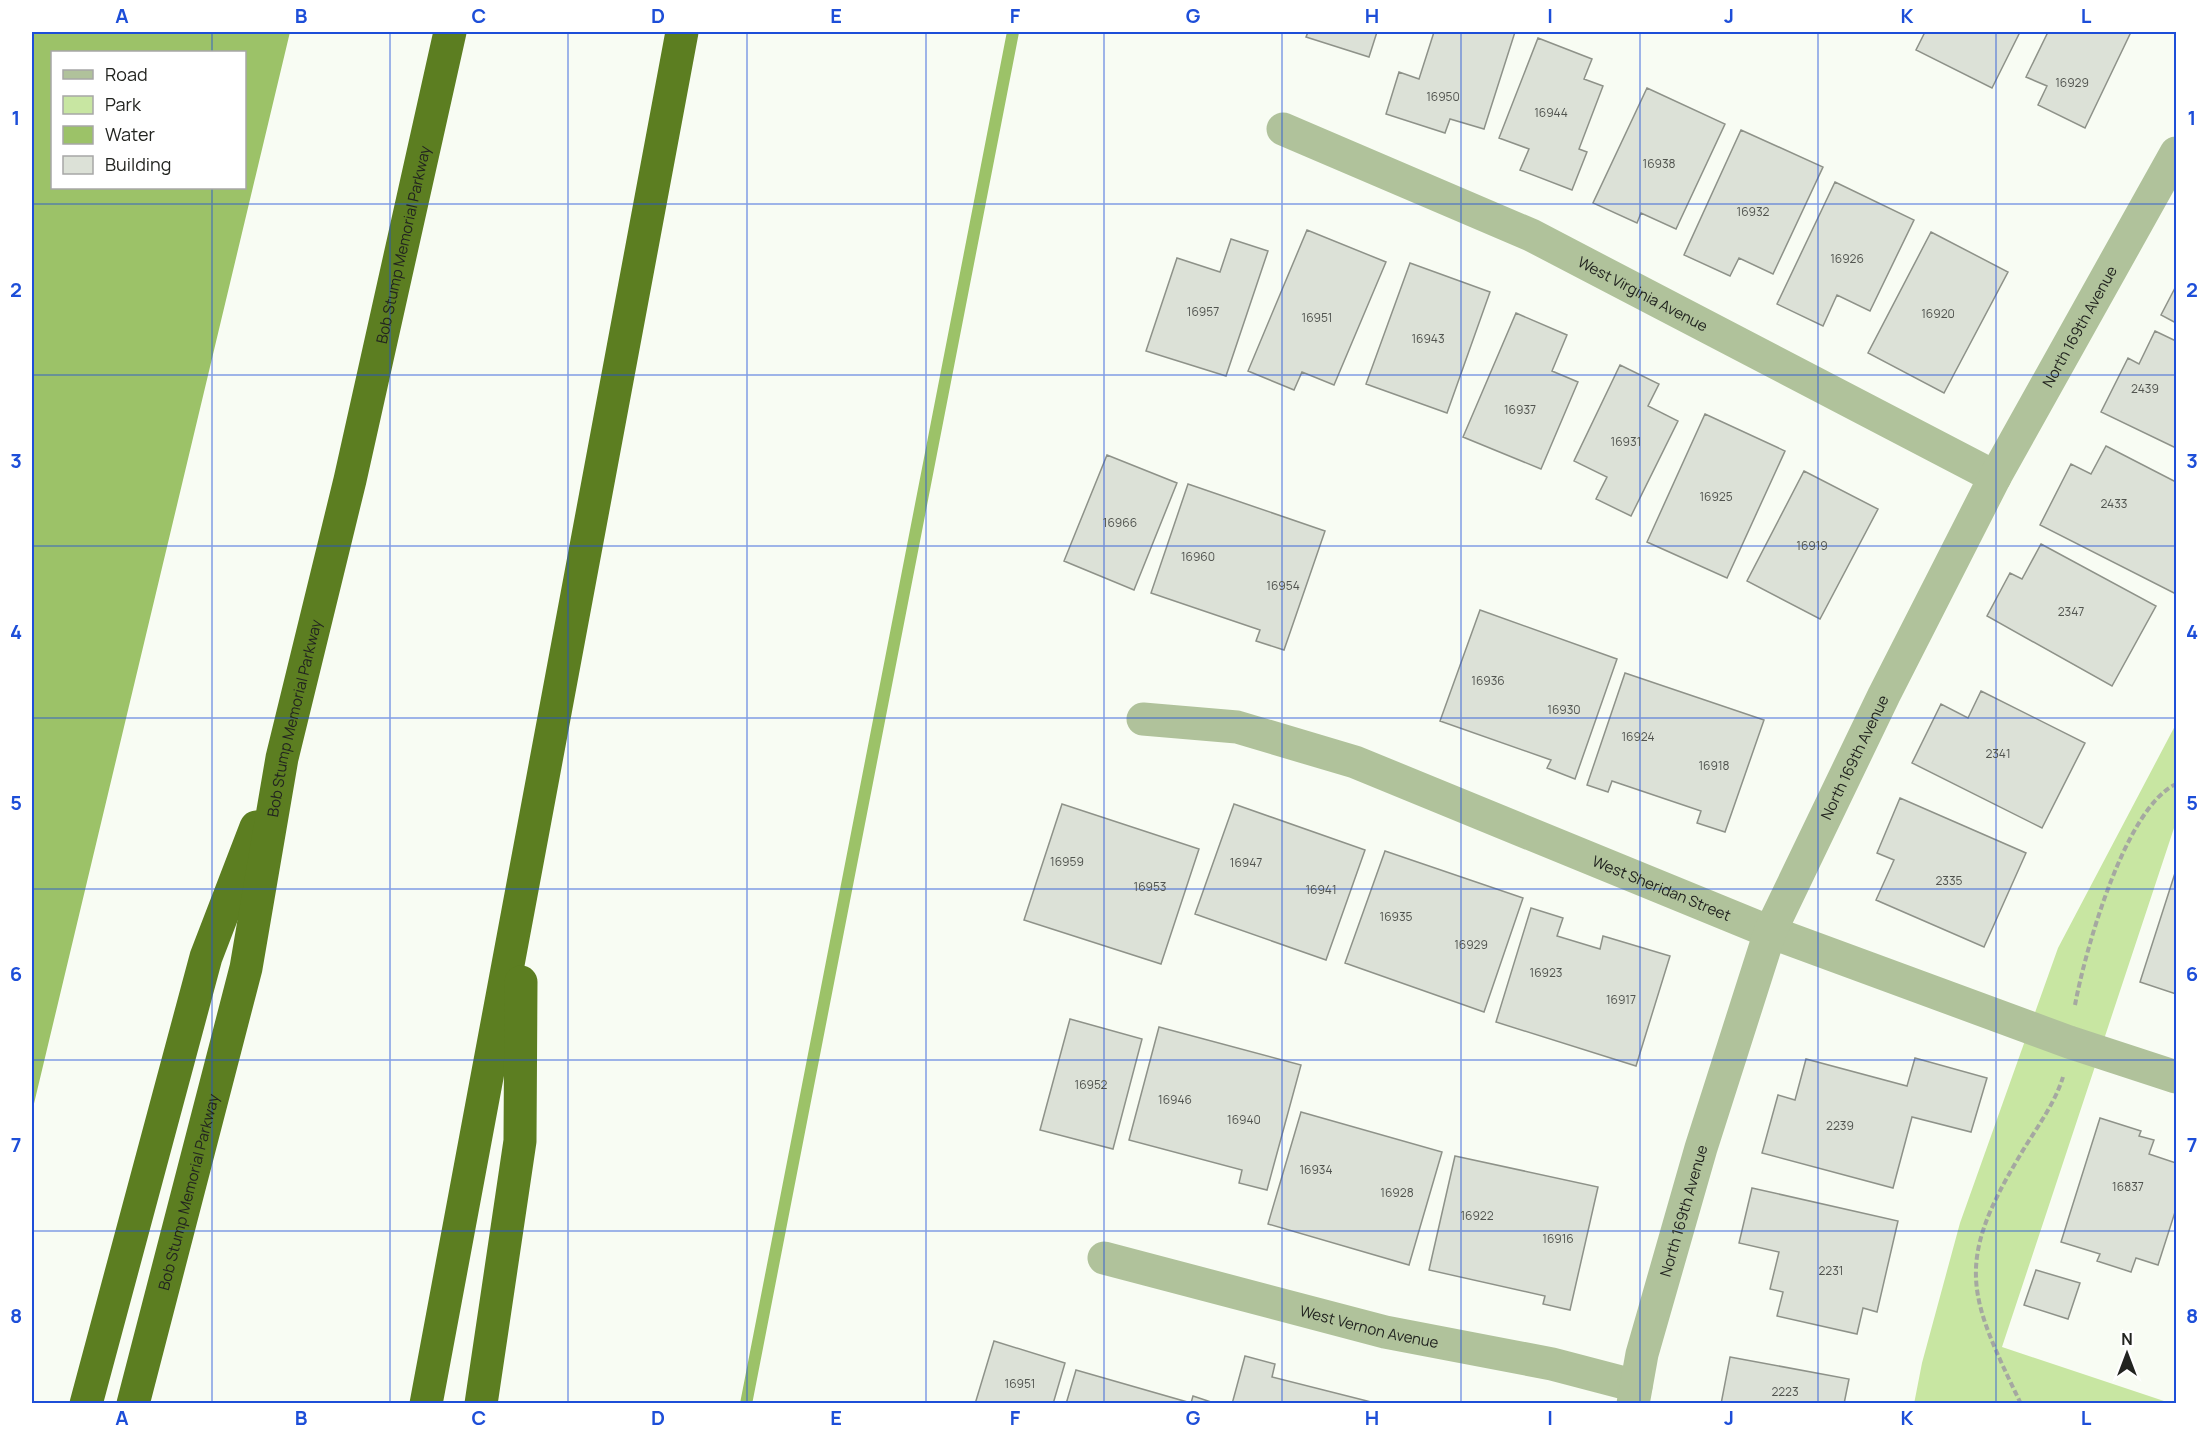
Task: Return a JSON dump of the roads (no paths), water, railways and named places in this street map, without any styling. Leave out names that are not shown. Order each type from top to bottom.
[{"type":"highway","name":"Bob Stump Memorial Parkway","points":[[134,1404],[246,968],[282,758],[353,469],[450,32]]},
{"type":"highway","points":[[426,1404],[682,32]]},
{"type":"highway","points":[[86,1404],[206,957],[282,758]]},
{"type":"highway","points":[[482,1404],[520,1141],[522,899]]},
{"type":"street","name":"West Virginia Avenue","points":[[1283,129],[1531,235],[1995,477]]},
{"type":"street","name":"North 169th Avenue","points":[[1635,1395],[1642,1354],[1701,1148],[1770,932],[1884,695],[1995,477],[2176,153]]},
{"type":"street","name":"West Sheridan Street","points":[[1143,719],[1237,727],[1355,762],[1770,932],[2070,1042],[2176,1077]]},
{"type":"street","name":"West Vernon Avenue","points":[[1104,1258],[1385,1332],[1552,1365],[1635,1395]]},
{"type":"water","points":[[32,32],[290,32],[32,1112]]},
{"type":"waterway","points":[[746,1404],[1013,32]]}]
